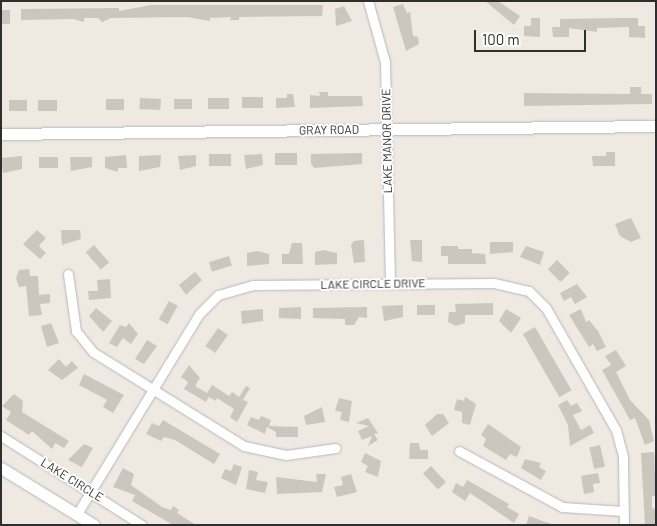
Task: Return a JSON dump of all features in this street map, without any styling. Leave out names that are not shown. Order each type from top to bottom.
[{"type":"street","name":"LAKE MANOR DRIVE","points":[[368,1],[385,62],[390,283]]},
{"type":"street","name":"GRAY ROAD","points":[[1,134],[656,126]]},
{"type":"street","points":[[68,274],[72,317],[81,342],[254,450],[292,455],[336,448]]},
{"type":"street","name":"LAKE CIRCLE DRIVE","points":[[77,514],[88,491],[199,314],[226,291],[254,285],[507,284],[538,298],[619,437],[624,468],[624,525]]},
{"type":"street","name":"LAKE CIRCLE","points":[[1,436],[142,525]]},
{"type":"street","points":[[459,452],[562,507],[624,511]]},
{"type":"street","points":[[1,468],[94,525]]},
{"type":"building","points":[[485,1],[498,1],[520,16],[514,25]]},
{"type":"building","points":[[403,4],[407,13],[410,12],[413,36],[418,37],[419,44],[406,51],[393,7]]},
{"type":"building","points":[[151,5],[323,5],[322,16],[239,17],[239,20],[230,20],[231,17],[210,18],[210,21],[187,17],[111,18],[102,22],[98,18],[84,18],[84,22],[73,19],[21,20],[21,9],[119,8],[119,11]]},
{"type":"building","points":[[344,6],[352,21],[336,26],[335,9]]},
{"type":"building","points":[[1,10],[10,10],[10,24],[1,24]]},
{"type":"building","points":[[531,18],[540,18],[540,37],[524,36],[524,26],[531,26]]},
{"type":"building","points":[[638,18],[638,26],[645,26],[645,38],[629,37],[629,27],[597,28],[597,32],[569,28],[569,37],[553,37],[552,27],[560,27],[560,19]]},
{"type":"building","points":[[630,87],[641,87],[641,94],[652,94],[652,104],[524,106],[524,93],[630,94]]},
{"type":"building","points":[[319,92],[328,92],[328,96],[362,96],[363,106],[310,108],[310,95],[320,96]]},
{"type":"building","points":[[287,94],[293,94],[295,107],[276,108],[276,98],[287,98]]},
{"type":"building","points":[[242,97],[263,97],[263,108],[242,108]]},
{"type":"building","points":[[140,98],[161,99],[160,110],[139,109]]},
{"type":"building","points":[[208,98],[229,98],[229,109],[208,109]]},
{"type":"building","points":[[106,99],[124,99],[124,110],[106,110]]},
{"type":"building","points":[[174,99],[192,99],[192,109],[174,109]]},
{"type":"building","points":[[9,100],[27,100],[27,111],[9,111]]},
{"type":"building","points":[[38,100],[57,100],[57,111],[38,111]]},
{"type":"building","points":[[606,152],[615,152],[615,166],[593,166],[592,156],[606,156]]},
{"type":"building","points":[[275,153],[297,153],[297,165],[275,165]]},
{"type":"building","points":[[362,153],[362,164],[314,168],[311,164],[311,154]]},
{"type":"building","points":[[209,154],[231,154],[231,166],[209,166]]},
{"type":"building","points":[[262,154],[263,165],[246,169],[244,155]]},
{"type":"building","points":[[126,155],[127,168],[118,168],[118,172],[105,168],[105,157]]},
{"type":"building","points":[[161,155],[160,167],[139,171],[139,156]]},
{"type":"building","points":[[196,155],[196,166],[180,170],[178,156]]},
{"type":"building","points":[[22,156],[22,169],[3,173],[1,158]]},
{"type":"building","points":[[39,157],[58,157],[58,168],[39,168]]},
{"type":"building","points":[[70,157],[92,157],[92,167],[71,171]]},
{"type":"building","points":[[631,218],[641,238],[631,242],[620,236],[615,224]]},
{"type":"building","points":[[37,230],[46,238],[39,246],[46,253],[40,259],[23,244]]},
{"type":"building","points":[[61,230],[80,230],[81,239],[62,245]]},
{"type":"building","points":[[364,240],[365,262],[354,263],[351,245],[354,241]]},
{"type":"building","points":[[410,240],[422,240],[422,262],[412,261]]},
{"type":"building","points":[[490,242],[513,242],[513,252],[490,254]]},
{"type":"building","points":[[292,243],[302,243],[303,264],[282,264],[282,254],[289,254]]},
{"type":"building","points":[[94,245],[109,262],[101,270],[86,252]]},
{"type":"building","points":[[441,246],[458,246],[458,249],[472,249],[472,253],[485,254],[486,264],[448,264],[448,256],[441,256]]},
{"type":"building","points":[[526,246],[544,252],[540,265],[520,257]]},
{"type":"building","points":[[324,250],[337,253],[337,264],[315,265],[315,252]]},
{"type":"building","points":[[258,251],[269,254],[269,264],[247,266],[247,253]]},
{"type":"building","points":[[229,256],[232,266],[212,272],[209,262]]},
{"type":"building","points":[[557,260],[570,273],[561,282],[548,269]]},
{"type":"building","points":[[29,269],[30,276],[38,276],[39,295],[50,294],[50,303],[40,304],[42,315],[29,316],[26,286],[19,287],[16,278],[19,270]]},
{"type":"building","points":[[195,272],[202,280],[186,295],[179,285]]},
{"type":"building","points":[[110,279],[111,298],[89,300],[88,291],[98,291],[97,280]]},
{"type":"building","points":[[577,284],[587,297],[575,304],[571,297],[564,301],[560,293]]},
{"type":"building","points":[[169,301],[178,306],[168,324],[159,319]]},
{"type":"building","points":[[493,303],[493,315],[465,315],[465,323],[456,326],[448,322],[449,312],[456,312],[455,304]]},
{"type":"building","points":[[403,305],[403,317],[384,321],[382,306]]},
{"type":"building","points":[[417,305],[435,305],[435,315],[417,315]]},
{"type":"building","points":[[301,307],[301,319],[279,318],[279,308]]},
{"type":"building","points":[[367,307],[367,318],[359,317],[354,325],[345,325],[345,319],[313,318],[313,308]]},
{"type":"building","points":[[96,308],[112,321],[103,332],[89,316]]},
{"type":"building","points":[[263,309],[263,321],[242,324],[241,311]]},
{"type":"building","points":[[506,309],[521,318],[511,333],[499,321]]},
{"type":"building","points":[[581,309],[586,322],[589,320],[598,331],[606,347],[597,351],[593,344],[589,347],[569,315]]},
{"type":"building","points":[[51,323],[59,343],[47,347],[41,326]]},
{"type":"building","points":[[129,323],[138,334],[131,344],[123,338],[117,347],[109,343],[120,325],[126,327]]},
{"type":"building","points":[[535,327],[572,390],[559,397],[523,334]]},
{"type":"building","points":[[218,328],[228,335],[215,353],[205,346]]},
{"type":"building","points":[[147,340],[157,346],[144,364],[135,359]]},
{"type":"building","points":[[616,350],[626,366],[616,372],[630,400],[649,420],[654,441],[645,445],[635,418],[630,420],[602,370],[611,365],[605,356]]},
{"type":"building","points":[[59,359],[66,367],[72,361],[78,368],[62,380],[48,370]]},
{"type":"building","points":[[189,365],[200,378],[195,386],[207,393],[212,385],[229,396],[232,392],[239,397],[246,386],[250,388],[243,400],[248,402],[237,422],[230,417],[234,409],[217,398],[216,401],[209,397],[206,402],[184,389],[188,382],[181,377]]},
{"type":"building","points":[[84,374],[124,395],[113,413],[103,407],[107,400],[79,385]]},
{"type":"building","points":[[14,394],[23,401],[22,412],[69,441],[64,448],[55,443],[52,449],[32,431],[29,435],[6,420],[11,412],[2,406]]},
{"type":"building","points":[[465,397],[476,404],[470,425],[462,423],[462,412],[454,410],[457,399],[464,401]]},
{"type":"building","points":[[339,398],[352,401],[349,422],[340,420],[342,412],[335,411]]},
{"type":"building","points":[[567,400],[571,406],[577,403],[582,411],[573,415],[581,430],[590,425],[594,433],[570,446],[568,425],[558,405]]},
{"type":"building","points":[[322,407],[325,422],[306,425],[304,416]]},
{"type":"building","points":[[437,414],[443,414],[449,423],[432,436],[425,425]]},
{"type":"building","points":[[261,416],[271,420],[269,426],[298,427],[298,437],[276,437],[276,432],[267,427],[265,434],[247,425],[251,417],[259,420]]},
{"type":"building","points":[[368,418],[378,433],[374,434],[378,440],[368,446],[372,436],[362,440],[358,431],[369,426],[356,423]]},
{"type":"building","points":[[163,420],[220,454],[214,464],[175,440],[164,437],[161,441],[146,434],[152,423],[159,426]]},
{"type":"building","points":[[488,424],[521,447],[517,457],[510,454],[506,460],[483,446],[486,439],[481,435]]},
{"type":"building","points":[[410,443],[419,443],[420,450],[428,450],[428,459],[409,459]]},
{"type":"building","points":[[84,444],[93,448],[82,467],[68,460]]},
{"type":"building","points":[[600,445],[605,466],[594,469],[589,447]]},
{"type":"building","points":[[654,452],[656,496],[652,496],[652,508],[656,509],[656,525],[645,525],[641,453]]},
{"type":"building","points":[[365,453],[381,461],[378,477],[365,472],[368,466],[361,462]]},
{"type":"building","points":[[525,459],[541,463],[539,467],[546,471],[541,480],[521,468]]},
{"type":"building","points":[[234,464],[242,467],[236,485],[221,478],[225,469],[231,471]]},
{"type":"building","points":[[431,466],[446,482],[438,490],[423,474]]},
{"type":"building","points":[[123,468],[134,474],[131,485],[162,507],[171,510],[173,506],[179,510],[177,513],[196,525],[173,525],[132,501],[135,495],[113,487]]},
{"type":"building","points":[[249,470],[258,472],[256,480],[268,482],[265,493],[246,489]]},
{"type":"building","points":[[598,473],[600,483],[593,484],[594,492],[584,494],[581,476]]},
{"type":"building","points":[[316,474],[326,474],[322,492],[277,494],[276,477],[317,482]]},
{"type":"building","points":[[351,474],[357,492],[337,497],[334,487],[343,485],[341,477]]},
{"type":"building","points":[[467,480],[509,504],[507,507],[519,514],[514,523],[470,493],[465,501],[452,492],[456,483],[463,487]]},
{"type":"building","points":[[529,516],[551,524],[526,525]]}]
